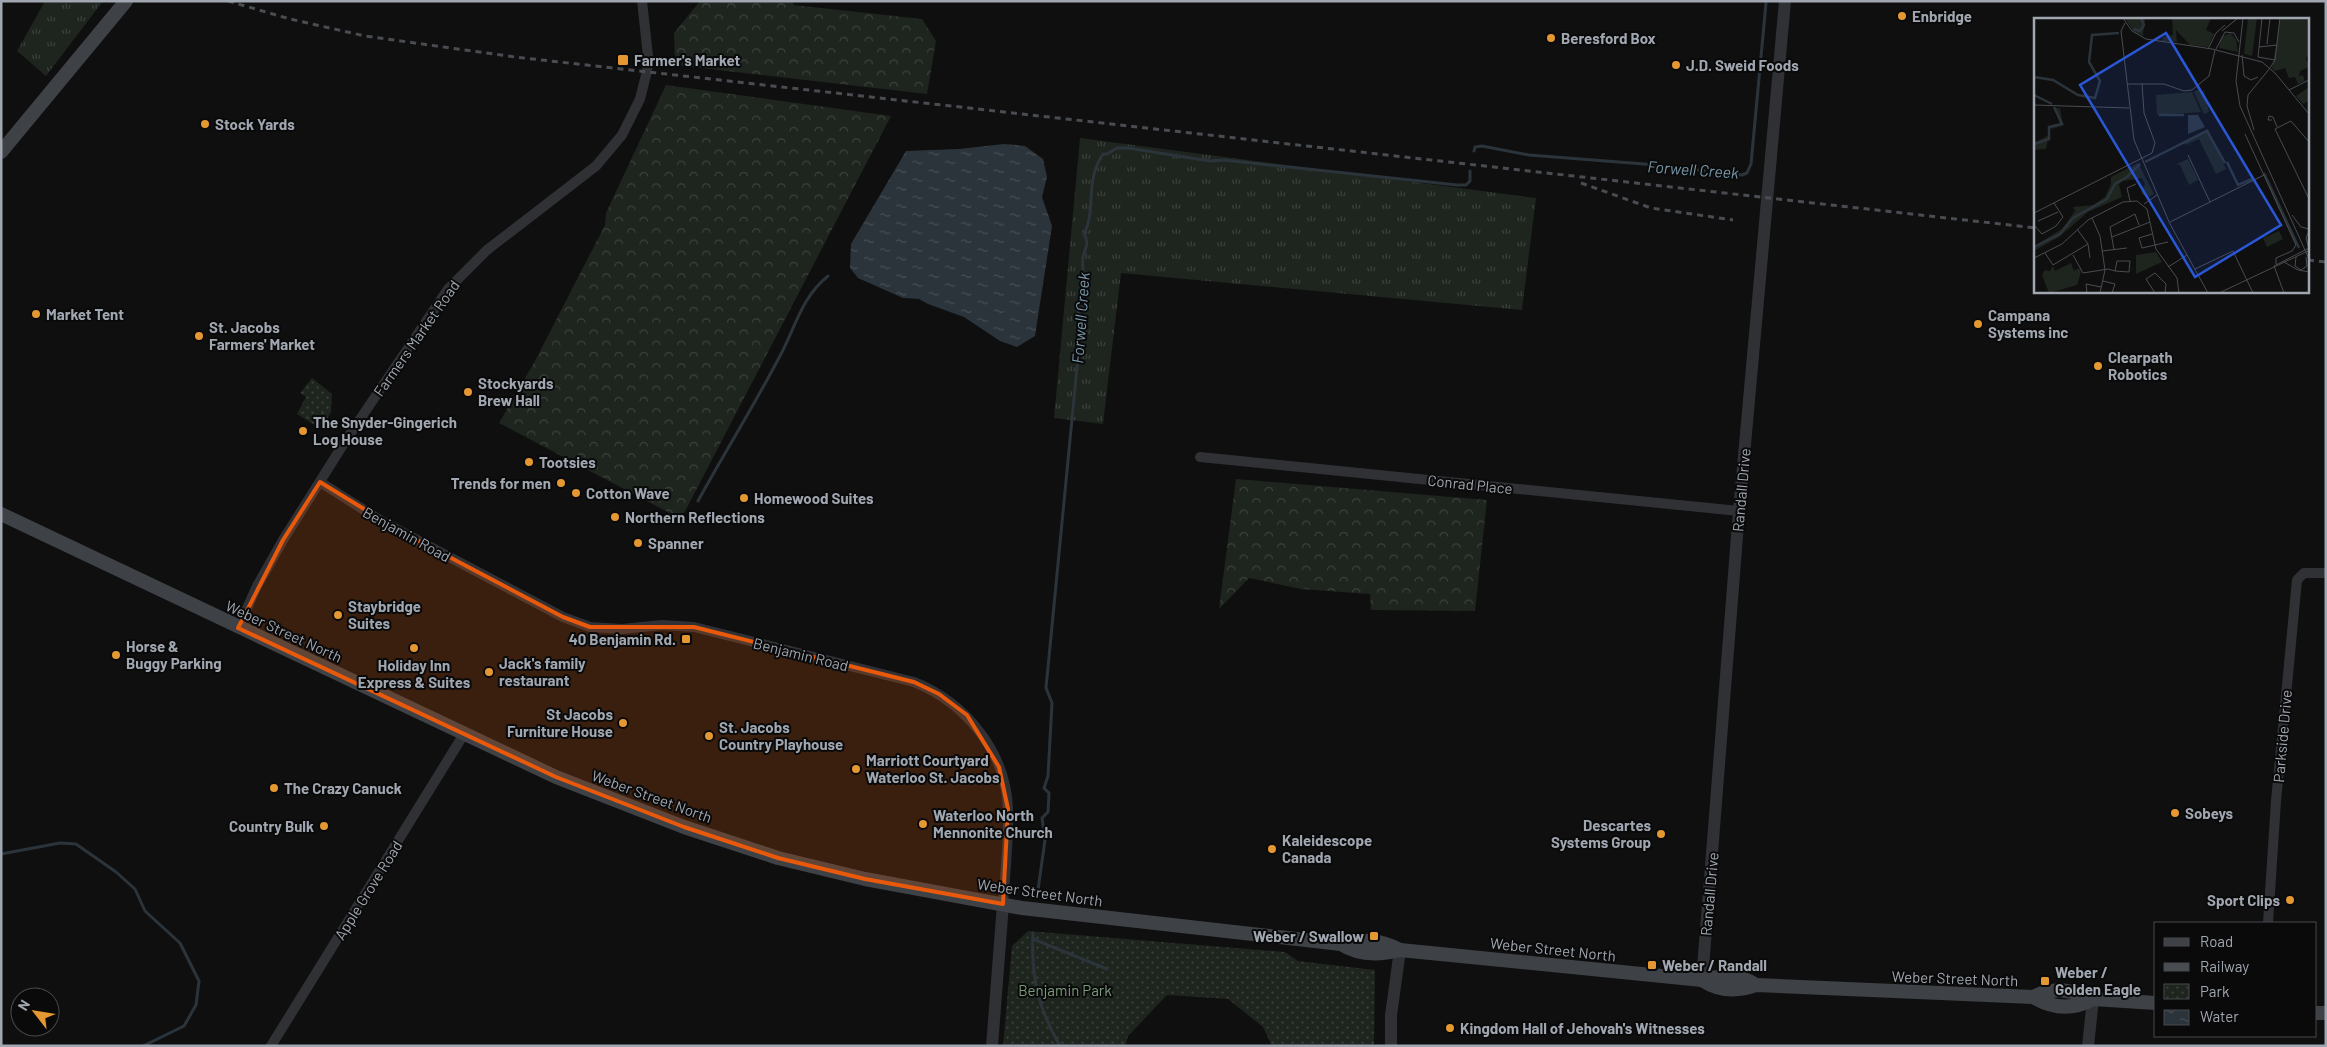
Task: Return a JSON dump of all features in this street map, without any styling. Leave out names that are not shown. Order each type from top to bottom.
[{"type":"main road","points":[[1,152],[126,1]]},
{"type":"main road","name":"Weber Street North","points":[[1,514],[238,628],[556,777],[684,826],[778,858],[865,879],[1003,904],[1155,924],[1341,944],[1355,940],[1376,942],[1391,945],[1400,950],[1702,980],[1716,988],[1740,990],[1756,985],[2033,997],[2044,992],[2060,990],[2079,993],[2093,999],[2154,1003]]},
{"type":"street","name":"Farmers Market Road","points":[[238,628],[257,586],[283,540],[424,321],[448,289],[487,250],[596,166],[622,135],[640,99],[647,71],[648,56],[642,1]]},
{"type":"street","name":"Randall Drive","points":[[1702,980],[1739,511],[1785,1]]},
{"type":"street","name":"Conrad Place","points":[[1200,457],[1739,511]]},
{"type":"street","name":"Benjamin Road","points":[[320,482],[406,534],[563,617],[590,627],[622,629],[662,625],[694,627],[914,682],[939,694],[960,709],[973,722],[994,755],[1003,779],[1008,809],[992,1046]]},
{"type":"street","name":"Parkside Drive","points":[[2268,922],[2276,801],[2297,580],[2304,573],[2326,573]]},
{"type":"street","name":"Apple Grove Road","points":[[272,1046],[464,734]]},
{"type":"street","points":[[1391,1046],[1391,1015],[1400,950]]},
{"type":"street","points":[[2088,1046],[2093,999]]},
{"type":"highlighted area","points":[[320,482],[400,531],[563,617],[590,627],[694,627],[914,682],[939,694],[967,715],[999,767],[1008,809],[1003,904],[865,879],[778,858],[684,827],[556,777],[238,628],[283,540]]},
{"type":"green space","points":[[45,1],[103,1],[46,76],[17,51]]},
{"type":"green space","points":[[700,1],[792,1],[794,5],[922,19],[936,41],[927,94],[675,65],[674,33]]},
{"type":"green space","points":[[666,85],[891,116],[681,519],[499,423],[535,361],[605,225],[606,213]]},
{"type":"green space","points":[[1080,138],[1536,198],[1522,310],[1121,273],[1103,424],[1054,418]]},
{"type":"green space","points":[[312,378],[332,394],[331,412],[321,429],[297,414],[306,397],[300,393]]},
{"type":"green space","points":[[1236,479],[1487,500],[1475,611],[1371,610],[1370,594],[1301,589],[1249,578],[1219,609]]},
{"type":"green space","name":"Benjamin Park","points":[[1028,931],[1285,952],[1298,961],[1375,970],[1374,1046],[1272,1046],[1263,1027],[1228,999],[1167,995],[1128,1036],[1125,1046],[1003,1046],[1012,946]]},
{"type":"water","points":[[1004,144],[1025,146],[1043,159],[1047,177],[1042,197],[1052,226],[1035,336],[1017,347],[1000,341],[964,317],[919,299],[903,298],[858,278],[850,268],[851,244],[906,151],[959,149]]},
{"type":"waterway","name":"Forwell Creek","points":[[1474,151],[1475,147],[1482,146],[1529,155],[1644,164],[1742,175],[1747,173],[1751,164],[1766,3]]},
{"type":"waterway","name":"Forwell Creek","points":[[1038,890],[1045,840],[1042,818],[1048,812],[1049,793],[1044,788],[1048,776],[1052,703],[1046,688],[1078,357],[1077,327],[1080,322],[1079,306],[1084,290],[1080,281],[1083,274],[1083,257],[1087,243],[1084,234],[1090,215],[1094,175],[1097,164],[1103,154],[1107,154],[1117,148],[1128,148],[1210,161],[1224,160],[1457,185],[1466,185],[1470,181],[1470,171]]},
{"type":"waterway","points":[[698,501],[771,373],[800,312],[812,293],[828,276]]},
{"type":"waterway","points":[[1,854],[60,843],[76,844],[116,872],[135,889],[145,911],[180,943],[199,981],[196,1005],[184,1026],[143,1046]]},
{"type":"waterway","name":"Forwell Creek","points":[[1033,934],[1033,964],[1041,1005],[1060,1046]]},
{"type":"waterway","name":"Forwell Creek","points":[[1033,939],[1107,969]]},
{"type":"railway","points":[[228,1],[290,19],[365,36],[515,57],[2034,228]]},
{"type":"railway","points":[[1581,183],[1651,208],[1733,220]]},
{"type":"railway","points":[[2310,260],[2326,262]]},
{"type":"place","name":"Enbridge","points":[[1902,16]]},
{"type":"place","name":"Beresford Box","points":[[1551,38]]},
{"type":"place","name":"Farmer's Market","points":[[623,60]]},
{"type":"place","name":"J.D. Sweid Foods","points":[[1676,65]]},
{"type":"place","name":"Stock Yards","points":[[205,124]]},
{"type":"place","name":"Market Tent","points":[[36,314]]},
{"type":"place","name":"Campana Systems inc","points":[[1978,324]]},
{"type":"place","name":"St. Jacobs Farmers' Market","points":[[199,336]]},
{"type":"place","name":"Clearpath Robotics","points":[[2098,366]]},
{"type":"place","name":"Stockyards Brew Hall","points":[[468,392]]},
{"type":"place","name":"The Snyder-Gingerich Log House","points":[[303,431]]},
{"type":"place","name":"Tootsies","points":[[529,462]]},
{"type":"place","name":"Trends for men","points":[[561,483]]},
{"type":"place","name":"Cotton Wave","points":[[576,493]]},
{"type":"place","name":"Homewood Suites","points":[[744,498]]},
{"type":"place","name":"Northern Reflections","points":[[615,517]]},
{"type":"place","name":"Spanner","points":[[638,543]]},
{"type":"place","name":"Staybridge Suites","points":[[338,615]]},
{"type":"place","name":"40 Benjamin Rd.","points":[[686,639]]},
{"type":"place","name":"Holiday Inn Express & Suites","points":[[414,648]]},
{"type":"place","name":"Horse & Buggy Parking","points":[[116,655]]},
{"type":"place","name":"Jack's family restaurant","points":[[489,672]]},
{"type":"place","name":"St Jacobs Furniture House","points":[[623,723]]},
{"type":"place","name":"St. Jacobs Country Playhouse","points":[[709,736]]},
{"type":"place","name":"Marriott Courtyard Waterloo St. Jacobs","points":[[856,769]]},
{"type":"place","name":"The Crazy Canuck","points":[[274,788]]},
{"type":"place","name":"Sobeys","points":[[2175,813]]},
{"type":"place","name":"Waterloo North Mennonite Church","points":[[923,824]]},
{"type":"place","name":"Country Bulk","points":[[324,826]]},
{"type":"place","name":"Descartes Systems Group","points":[[1661,834]]},
{"type":"place","name":"Kaleidescope Canada","points":[[1272,849]]},
{"type":"place","name":"Sport Clips","points":[[2290,900]]},
{"type":"place","name":"Weber / Swallow","points":[[1374,936]]},
{"type":"place","name":"Weber / Randall","points":[[1652,965]]},
{"type":"place","name":"Weber / Golden Eagle","points":[[2045,981]]},
{"type":"place","name":"Kingdom Hall of Jehovah's Witnesses","points":[[1450,1028]]}]
